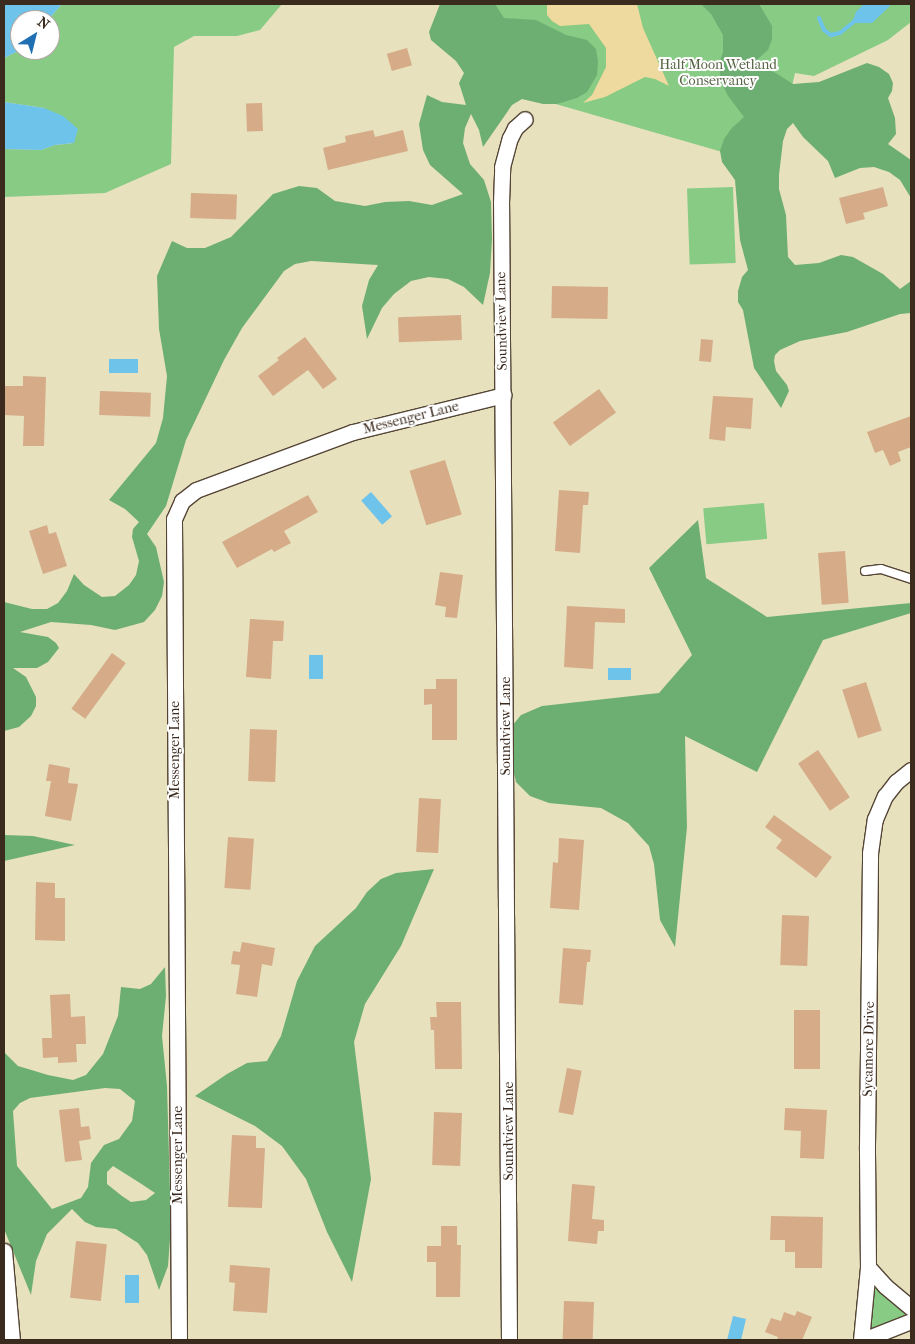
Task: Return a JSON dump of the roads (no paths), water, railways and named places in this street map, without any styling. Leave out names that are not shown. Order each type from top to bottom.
[{"type":"street","name":"Soundview Lane","points":[[509,1340],[502,167],[510,138],[515,128],[525,119]]},
{"type":"street","name":"Messenger Lane","points":[[179,1340],[174,519],[182,501],[196,490],[353,432],[504,395]]},
{"type":"street","name":"Sycamore Drive","points":[[862,1340],[868,1267],[867,1146],[870,853],[875,818],[885,796],[896,782],[911,770]]},
{"type":"street","points":[[4,1251],[12,1340]]},
{"type":"street","points":[[868,1267],[885,1286],[911,1308]]},
{"type":"street","points":[[862,1340],[911,1321]]},
{"type":"lane","points":[[865,571],[881,569],[911,579]]},
{"type":"water","points":[[4,4],[62,4],[57,10],[10,10],[10,55],[4,58]]},
{"type":"water","points":[[864,4],[892,4],[872,23],[852,23],[856,12]]},
{"type":"water","points":[[4,102],[44,108],[63,116],[78,129],[74,143],[55,145],[41,150],[4,149]]},
{"type":"water","points":[[109,359],[138,359],[138,373],[109,373]]},
{"type":"water","points":[[371,492],[392,516],[382,525],[361,501]]},
{"type":"water","points":[[309,655],[323,655],[323,679],[309,679]]},
{"type":"water","points":[[608,668],[631,668],[631,680],[608,680]]},
{"type":"water","points":[[125,1275],[139,1275],[139,1303],[125,1303]]},
{"type":"water","points":[[733,1316],[746,1319],[741,1340],[727,1340]]},
{"type":"waterway","points":[[819,18],[824,30],[831,35],[840,33],[855,21]]},
{"type":"park label","name":"Half Moon Wetland Conservancy","points":[[718,74]]}]
